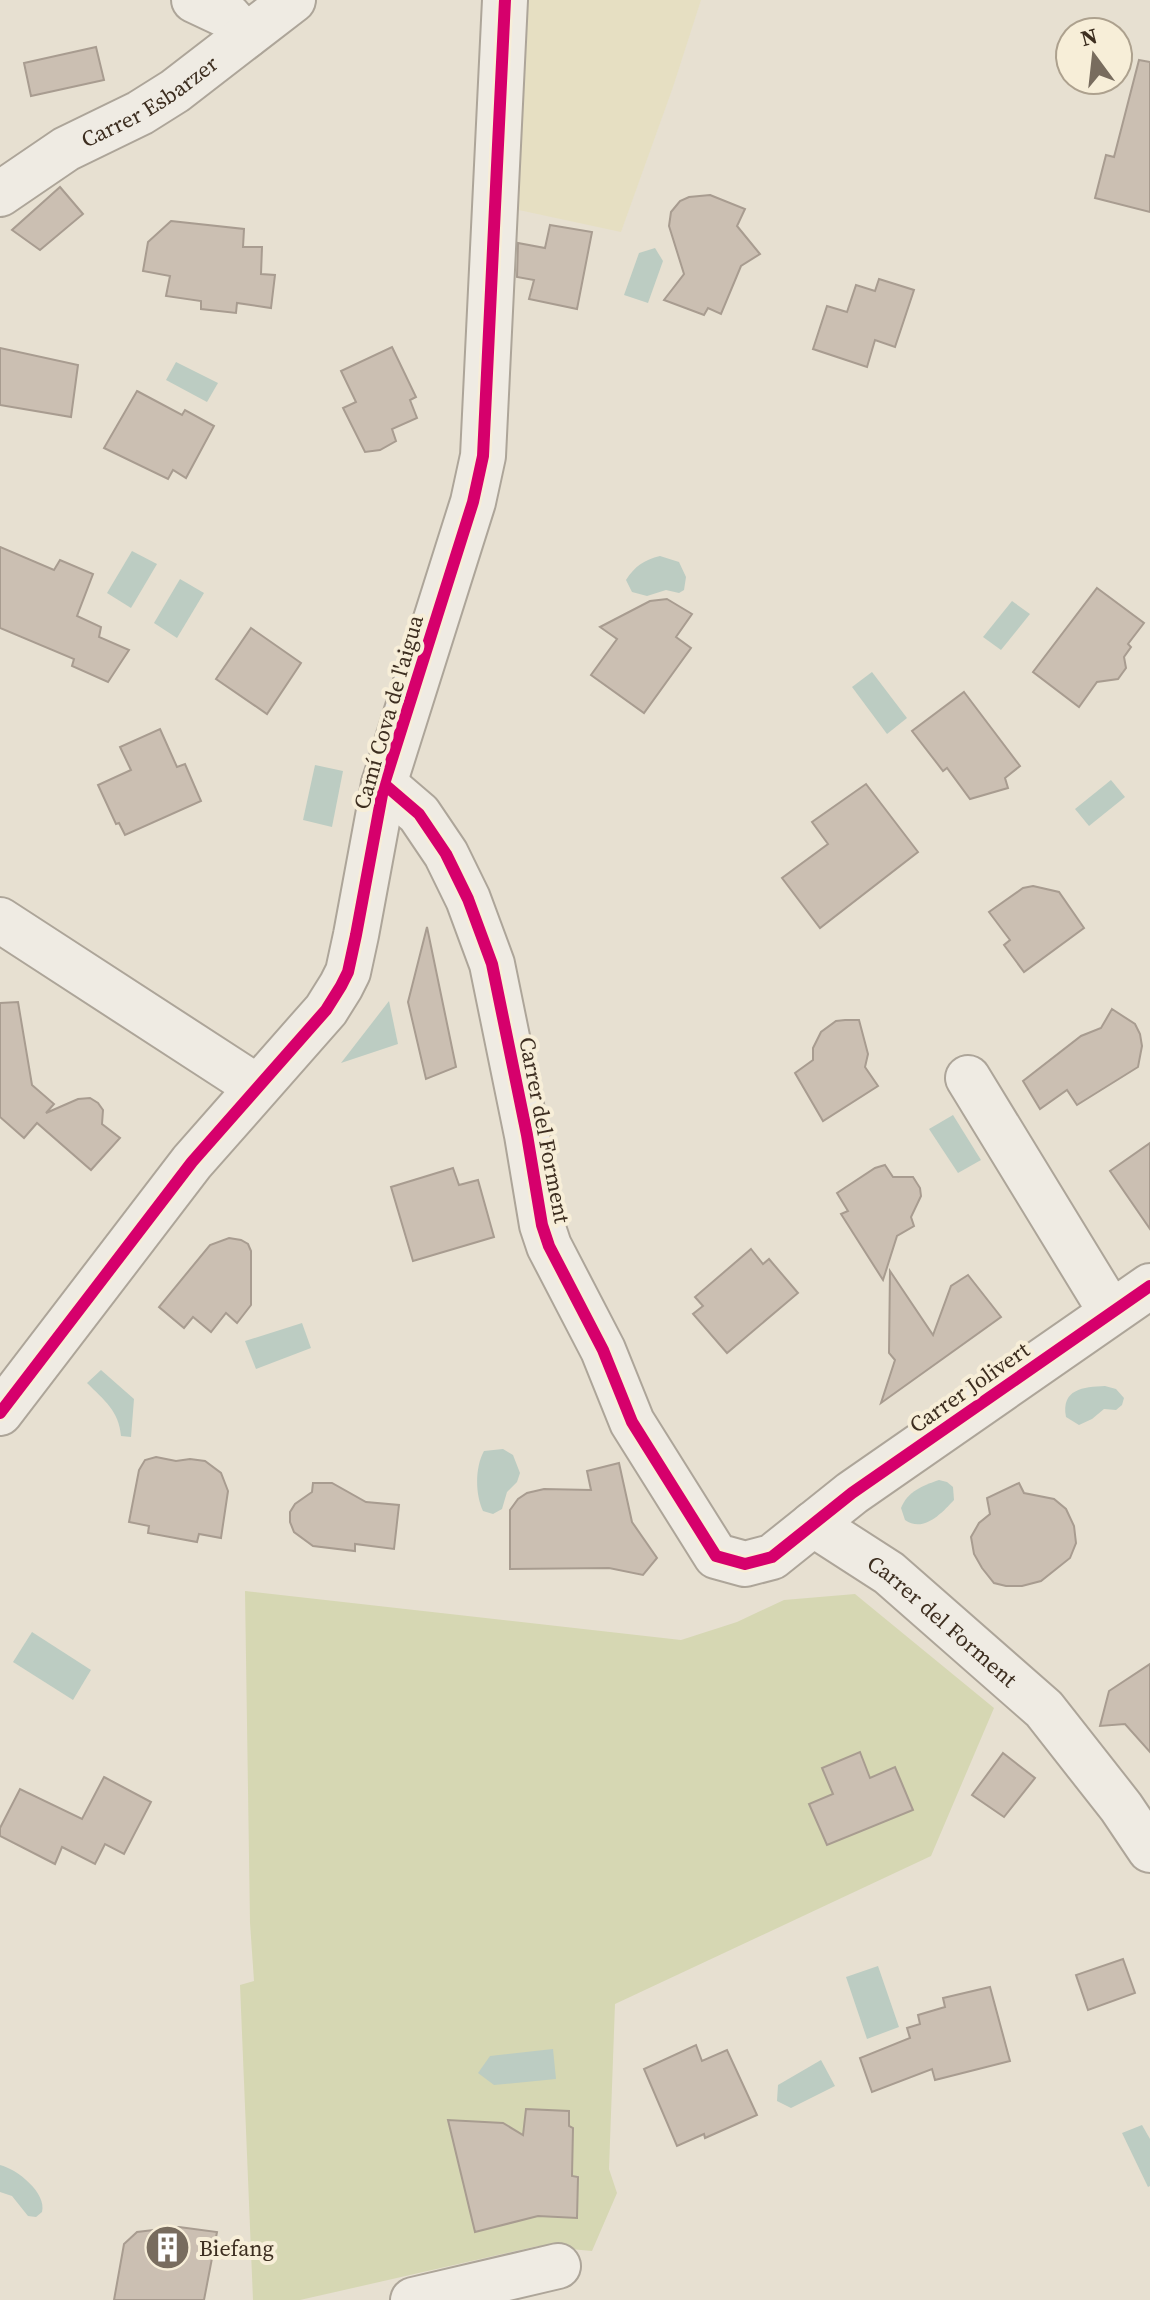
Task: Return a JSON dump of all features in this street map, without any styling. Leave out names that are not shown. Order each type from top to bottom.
[{"type":"street","points":[[194,0],[228,16],[246,36]]},
{"type":"street","name":"Carrer Esbarzer","points":[[0,194],[66,149],[140,113],[175,91],[293,0]]},
{"type":"street","name":"Camí Cova de l'aigua","points":[[6,1395],[192,1162],[326,1010],[348,972],[384,784],[473,502],[483,456],[505,0]]},
{"type":"street","name":"Carrer del Forment","points":[[384,784],[419,814],[446,854],[473,910],[492,964],[542,1225],[549,1246],[603,1350],[620,1398],[648,1450],[716,1556],[745,1564],[772,1557],[813,1524],[889,1573],[1044,1709],[1136,1797],[1150,1850]]},
{"type":"street","points":[[0,920],[257,1087]]},
{"type":"street","points":[[968,1078],[1111,1312]]},
{"type":"street","name":"Carrer Jolivert","points":[[813,1524],[852,1493],[1150,1286]]},
{"type":"street","points":[[413,2300],[558,2266]]},
{"type":"shaded area","points":[[526,0],[701,0],[621,232],[514,209]]},
{"type":"shaded area","points":[[655,248],[663,261],[648,303],[624,295],[639,253]]},
{"type":"shaded area","points":[[176,362],[218,383],[207,402],[166,380]]},
{"type":"shaded area","points":[[132,551],[157,564],[131,608],[107,593]]},
{"type":"shaded area","points":[[660,556],[679,562],[686,577],[684,590],[679,593],[666,590],[647,596],[632,592],[626,580],[629,575],[640,564]]},
{"type":"shaded area","points":[[180,579],[204,593],[177,638],[154,623]]},
{"type":"shaded area","points":[[1012,601],[1030,614],[1001,650],[983,637]]},
{"type":"shaded area","points":[[872,672],[907,718],[887,734],[852,687]]},
{"type":"shaded area","points":[[315,765],[343,771],[332,827],[303,820]]},
{"type":"shaded area","points":[[1111,780],[1125,797],[1089,826],[1075,809]]},
{"type":"shaded area","points":[[389,1001],[398,1044],[341,1063]]},
{"type":"shaded area","points":[[953,1115],[981,1160],[958,1173],[929,1129]]},
{"type":"shaded area","points":[[302,1323],[311,1348],[256,1369],[245,1341]]},
{"type":"shaded area","points":[[101,1370],[134,1399],[131,1437],[121,1436],[114,1413],[87,1383]]},
{"type":"shaded area","points":[[1105,1386],[1116,1389],[1124,1398],[1116,1410],[1104,1409],[1079,1425],[1066,1417],[1067,1400],[1075,1391]]},
{"type":"shaded area","points":[[503,1449],[513,1455],[520,1473],[517,1482],[507,1492],[502,1509],[493,1514],[483,1511],[480,1504],[478,1473],[484,1451]]},
{"type":"shaded area","points":[[939,1480],[953,1487],[954,1500],[938,1516],[925,1523],[905,1520],[901,1508],[908,1497],[921,1487]]},
{"type":"shaded area","points":[[32,1632],[91,1670],[73,1700],[13,1662]]},
{"type":"shaded area","points":[[878,1966],[899,2027],[867,2039],[846,1977]]},
{"type":"shaded area","points":[[553,2049],[556,2079],[494,2085],[478,2073],[490,2056]]},
{"type":"shaded area","points":[[821,2060],[835,2086],[791,2108],[777,2101],[778,2085]]},
{"type":"shaded area","points":[[1142,2125],[1150,2139],[1148,2187],[1122,2133]]},
{"type":"shaded area","points":[[0,2165],[22,2177],[40,2197],[42,2212],[36,2217],[28,2216],[12,2196],[0,2192]]},
{"type":"green space","points":[[245,1591],[681,1640],[737,1622],[784,1600],[855,1594],[994,1708],[931,1856],[615,2004],[609,2169],[617,2193],[592,2251],[538,2246],[300,2300],[253,2300],[240,1985],[254,1981],[250,1923]]},
{"type":"building","points":[[96,47],[104,80],[31,96],[24,63]]},
{"type":"building","points":[[1139,60],[1150,62],[1150,212],[1095,198],[1106,155],[1114,157],[1130,96],[1134,96]]},
{"type":"building","points":[[60,187],[83,214],[40,250],[12,230]]},
{"type":"building","points":[[710,195],[745,209],[737,226],[760,254],[741,266],[721,314],[708,308],[704,315],[664,300],[684,274],[669,226],[671,212],[680,201],[689,197]]},
{"type":"building","points":[[171,221],[244,229],[243,247],[262,247],[261,274],[275,275],[271,308],[237,303],[236,313],[201,309],[201,301],[166,296],[170,276],[143,271],[148,242]]},
{"type":"building","points":[[550,225],[592,232],[577,309],[529,299],[534,280],[517,277],[518,243],[545,248]]},
{"type":"building","points":[[879,279],[914,290],[895,347],[875,340],[867,367],[813,349],[827,306],[847,312],[856,285],[875,291]]},
{"type":"building","points":[[392,347],[416,397],[410,400],[417,418],[392,429],[396,441],[380,450],[365,452],[343,408],[356,402],[341,371]]},
{"type":"building","points":[[0,348],[78,365],[71,417],[0,405]]},
{"type":"building","points":[[137,391],[182,415],[185,410],[214,426],[186,478],[173,470],[168,479],[104,448]]},
{"type":"building","points":[[0,547],[54,570],[60,560],[93,574],[77,616],[101,627],[99,637],[129,650],[108,682],[72,666],[74,659],[0,628]]},
{"type":"building","points":[[1097,588],[1144,623],[1128,644],[1131,647],[1124,657],[1126,668],[1118,679],[1097,682],[1079,707],[1033,672]]},
{"type":"building","points":[[667,599],[692,614],[676,637],[691,648],[644,713],[591,675],[617,639],[600,627],[650,601]]},
{"type":"building","points":[[251,628],[301,663],[267,714],[216,679]]},
{"type":"building","points":[[964,692],[1020,766],[1005,778],[1008,788],[970,799],[947,768],[943,771],[912,731]]},
{"type":"building","points":[[160,729],[177,767],[185,764],[201,801],[125,835],[119,823],[116,824],[98,785],[131,770],[120,747]]},
{"type":"building","points":[[866,784],[918,852],[820,928],[782,878],[828,844],[812,822]]},
{"type":"building","points":[[1033,886],[1059,892],[1084,928],[1024,972],[1004,945],[1010,940],[989,912],[1023,888]]},
{"type":"building","points":[[427,927],[456,1067],[426,1079],[408,1002]]},
{"type":"building","points":[[18,1002],[32,1085],[54,1104],[46,1113],[78,1099],[90,1098],[103,1110],[102,1124],[120,1138],[91,1170],[37,1123],[24,1138],[0,1117],[0,1003]]},
{"type":"building","points":[[1112,1009],[1135,1024],[1140,1034],[1142,1046],[1138,1067],[1077,1105],[1067,1090],[1040,1109],[1023,1081],[1081,1036],[1101,1028]]},
{"type":"building","points":[[859,1020],[868,1054],[865,1067],[878,1086],[823,1121],[795,1073],[813,1060],[813,1048],[821,1032],[836,1021]]},
{"type":"building","points":[[1150,1143],[1150,1229],[1110,1171]]},
{"type":"building","points":[[885,1165],[893,1177],[913,1177],[921,1196],[911,1217],[914,1226],[897,1236],[883,1280],[841,1214],[848,1211],[837,1193],[875,1168]]},
{"type":"building","points":[[453,1168],[459,1185],[478,1180],[494,1237],[413,1261],[391,1187]]},
{"type":"building","points":[[229,1238],[248,1244],[251,1251],[251,1305],[237,1323],[226,1313],[211,1332],[193,1317],[184,1328],[159,1307],[210,1245]]},
{"type":"building","points":[[751,1249],[763,1264],[769,1259],[798,1293],[727,1353],[693,1314],[703,1306],[695,1297]]},
{"type":"building","points":[[890,1271],[933,1335],[951,1286],[968,1275],[1001,1317],[881,1403],[895,1360],[889,1353]]},
{"type":"building","points":[[156,1457],[205,1461],[221,1473],[228,1491],[221,1538],[199,1534],[197,1542],[148,1533],[149,1526],[129,1522],[139,1470],[145,1460]]},
{"type":"building","points":[[619,1463],[632,1522],[657,1558],[643,1575],[609,1568],[510,1569],[510,1510],[518,1499],[544,1489],[591,1490],[587,1471]]},
{"type":"building","points":[[313,1483],[332,1483],[366,1502],[399,1505],[394,1549],[355,1544],[355,1551],[313,1546],[294,1532],[290,1512],[295,1504],[312,1492]]},
{"type":"building","points":[[1019,1483],[1024,1493],[1054,1499],[1066,1509],[1074,1526],[1076,1543],[1070,1558],[1041,1581],[1006,1586],[994,1583],[982,1568],[974,1554],[971,1537],[979,1523],[990,1514],[987,1498]]},
{"type":"building","points":[[1150,1664],[1150,1752],[1125,1724],[1100,1726],[1109,1691]]},
{"type":"building","points":[[860,1752],[870,1778],[895,1767],[913,1810],[827,1845],[809,1804],[833,1794],[822,1768]]},
{"type":"building","points":[[1003,1753],[1035,1778],[1004,1817],[972,1795]]},
{"type":"building","points":[[104,1777],[151,1802],[124,1854],[105,1844],[95,1864],[62,1847],[55,1864],[0,1836],[0,1828],[20,1789],[82,1819]]},
{"type":"building","points":[[1123,1959],[1135,1993],[1088,2010],[1076,1975]]},
{"type":"building","points":[[990,1987],[1010,2061],[935,2080],[932,2069],[872,2092],[860,2058],[910,2038],[907,2028],[920,2024],[918,2015],[945,2007],[943,1998]]},
{"type":"building","points":[[696,2045],[702,2061],[727,2050],[757,2115],[705,2138],[704,2134],[677,2146],[644,2069]]},
{"type":"building","points":[[526,2109],[569,2111],[569,2126],[573,2128],[572,2176],[578,2177],[577,2218],[538,2216],[475,2232],[448,2120],[503,2123],[523,2135]]},
{"type":"building","points":[[179,2227],[217,2232],[204,2300],[114,2300],[124,2244],[137,2232]]},
{"type":"cycle path","points":[[0,1413],[192,1162],[326,1010],[348,972],[384,784],[473,502],[483,456],[505,0]]},
{"type":"cycle path","points":[[384,784],[419,814],[446,854],[468,899],[492,964],[542,1225],[549,1246],[603,1350],[632,1422],[716,1556],[745,1564],[772,1557],[852,1493],[1150,1286]]},
{"type":"place","name":"Biefang","points":[[168,2248]]}]
